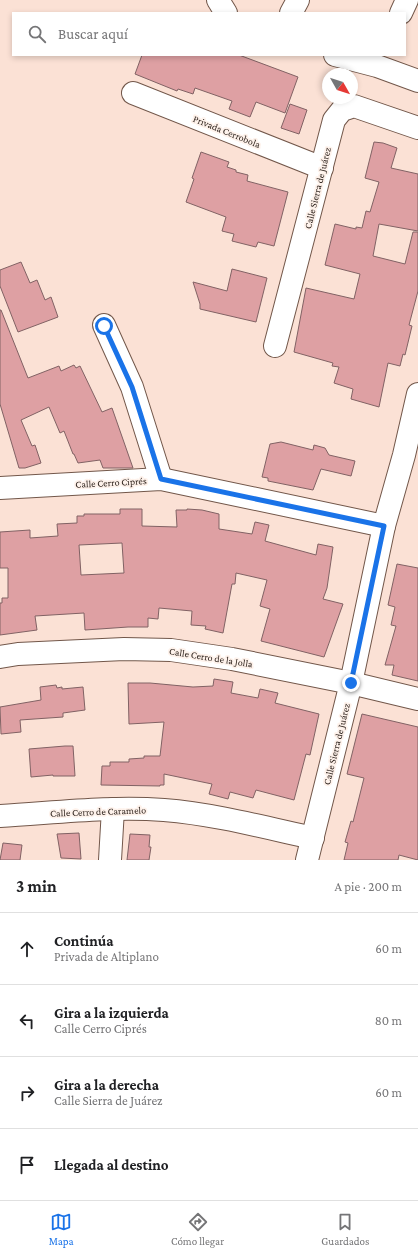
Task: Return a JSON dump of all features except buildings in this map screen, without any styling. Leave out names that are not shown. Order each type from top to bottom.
[{"type":"street","points":[[218,0],[225,12]]},
{"type":"street","points":[[292,12],[298,0]]},
{"type":"street","points":[[401,12],[407,0]]},
{"type":"street","points":[[342,56],[380,61],[418,81]]},
{"type":"street","name":"Privada Cerrobola","points":[[132,93],[322,168]]},
{"type":"street","name":"Calle Sierra de Juárez","points":[[275,346],[334,120],[342,110],[354,106],[418,128]]},
{"type":"street","points":[[104,326],[132,387],[161,479]]},
{"type":"street","name":"Calle Sierra de Juárez","points":[[308,860],[351,683],[384,526],[411,457],[418,394]]},
{"type":"street","name":"Calle Cerro Ciprés","points":[[0,488],[161,479],[384,526]]},
{"type":"street","name":"Calle Cerro de la Jolla","points":[[0,657],[18,654],[124,649],[170,650],[232,659],[351,683],[418,699]]},
{"type":"street","points":[[110,860],[113,809]]},
{"type":"street","name":"Calle Cerro de Caramelo","points":[[0,816],[113,809],[164,810],[232,819],[313,838]]},
{"type":"route","points":[[104,326],[132,387],[161,479],[384,526],[351,683]]}]
